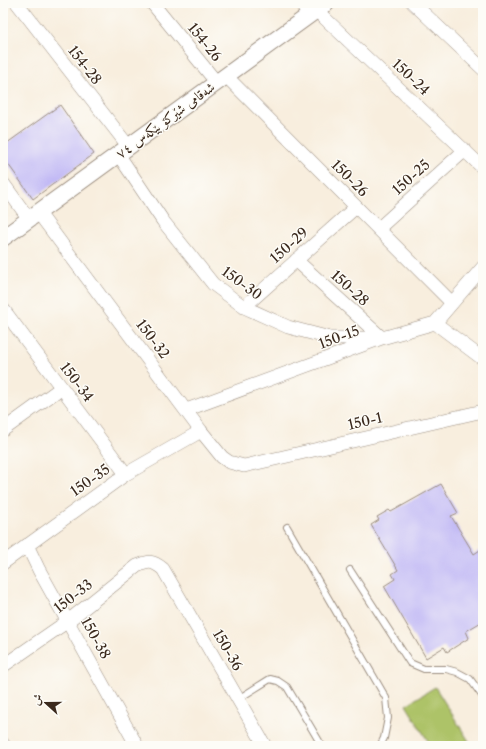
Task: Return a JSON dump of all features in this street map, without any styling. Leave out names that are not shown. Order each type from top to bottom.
[{"type":"street","name":"154-28","points":[[17,3],[123,151]]},
{"type":"street","name":"154-26","points":[[152,3],[221,79]]},
{"type":"street","points":[[413,3],[483,68]]},
{"type":"street","name":"شەقامی شێرکۆ بێکەس ٧٤","points":[[3,238],[221,79],[313,8]]},
{"type":"street","name":"150-24","points":[[313,8],[465,150],[482,164]]},
{"type":"street","name":"150-26","points":[[221,79],[356,206],[452,303]]},
{"type":"street","name":"150-25","points":[[378,229],[465,150]]},
{"type":"street","name":"150-30","points":[[123,151],[163,221],[213,284],[244,307],[288,327],[330,338],[382,338]]},
{"type":"street","name":"150-32","points":[[3,182],[33,216],[222,457],[229,462],[244,466],[255,463]]},
{"type":"street","name":"150-29","points":[[244,307],[356,206]]},
{"type":"street","name":"150-28","points":[[296,260],[382,338]]},
{"type":"street","points":[[482,271],[435,323],[483,359]]},
{"type":"street","name":"150-34","points":[[3,309],[126,474]]},
{"type":"street","name":"150-15","points":[[186,410],[382,338],[435,323]]},
{"type":"street","points":[[3,430],[61,388]]},
{"type":"street","name":"150-1","points":[[255,463],[483,411]]},
{"type":"street","name":"150-35","points":[[3,563],[126,474],[201,431]]},
{"type":"street","name":"150-38","points":[[27,545],[39,570],[137,746]]},
{"type":"street","name":"150-33","points":[[3,666],[68,621],[136,566],[146,562],[152,562],[157,564],[163,570]]},
{"type":"street","name":"150-36","points":[[163,570],[265,746]]},
{"type":"lane","points":[[287,527],[386,698],[388,718],[384,738],[380,746]]},
{"type":"lane","points":[[350,570],[410,663],[424,669],[446,669],[457,672],[470,679],[483,697]]},
{"type":"lane","points":[[238,699],[270,679],[278,681],[287,687],[322,746]]},
{"type":"green space","points":[[435,687],[472,746],[431,746],[406,705]]},
{"type":"building","points":[[60,105],[94,154],[33,199],[3,157],[3,146]]},
{"type":"building","points":[[441,484],[458,513],[451,516],[474,554],[483,548],[483,621],[466,631],[469,638],[447,652],[444,647],[426,658],[384,586],[395,579],[392,574],[398,570],[371,525],[379,520],[377,517],[389,510],[391,512]]}]
